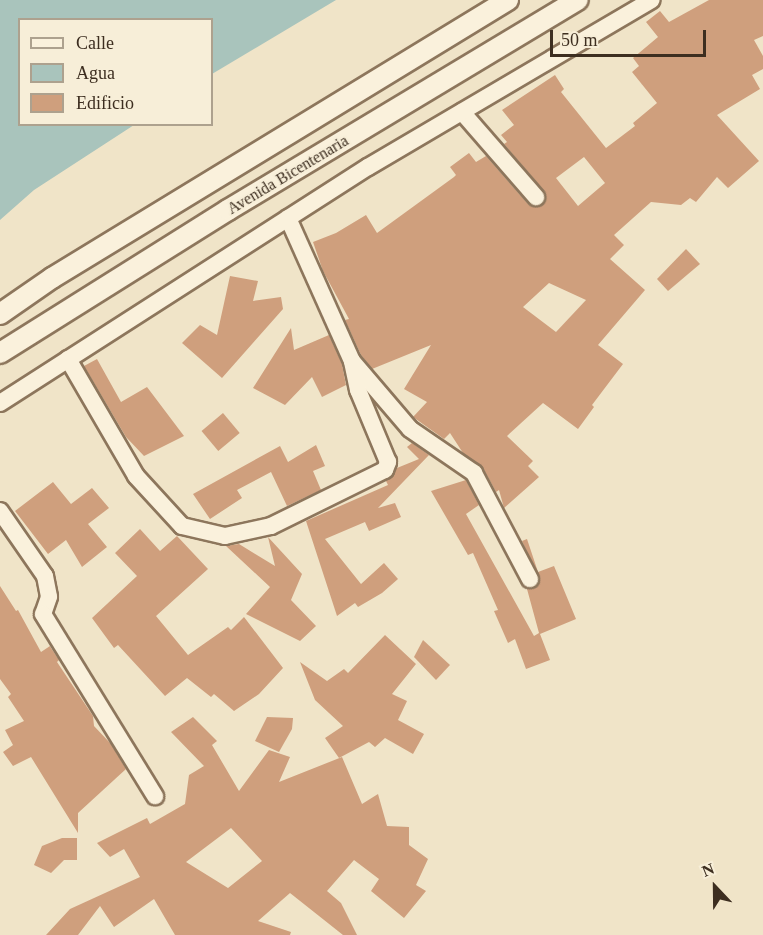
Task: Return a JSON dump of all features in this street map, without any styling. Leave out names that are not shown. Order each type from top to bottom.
[{"type":"street","points":[[0,314],[52,278],[508,0]]},
{"type":"street","name":"Avenida Bicentenaria","points":[[0,353],[239,204],[578,0]]},
{"type":"street","points":[[0,403],[368,167],[651,0]]},
{"type":"street","points":[[462,112],[536,197]]},
{"type":"street","points":[[68,359],[136,476],[182,526],[225,536],[272,526],[384,470],[388,462],[385,451],[358,390],[352,361],[288,218]]},
{"type":"street","points":[[352,361],[410,429],[474,473],[530,579]]},
{"type":"street","points":[[0,512],[45,576],[48,597],[43,614],[155,796]]},
{"type":"water","points":[[0,0],[336,0],[213,73],[213,18],[18,18],[18,126],[132,126],[34,190],[0,220]]},
{"type":"building","points":[[709,0],[763,0],[763,36],[754,40],[763,56],[763,69],[752,75],[760,89],[717,115],[759,161],[728,188],[717,177],[696,202],[690,198],[681,205],[651,202],[614,235],[624,245],[610,259],[645,290],[598,345],[623,364],[592,405],[594,407],[578,429],[543,403],[507,436],[533,461],[528,466],[539,477],[504,508],[499,490],[496,492],[483,468],[463,453],[450,433],[444,439],[413,417],[427,402],[404,389],[431,345],[372,369],[361,355],[345,320],[349,319],[323,271],[313,242],[336,233],[366,215],[377,233],[454,177],[456,175],[450,167],[469,153],[476,162],[486,156],[528,204],[533,207],[542,205],[546,200],[544,191],[504,144],[507,142],[501,135],[514,125],[502,110],[555,75],[564,89],[561,92],[606,148],[635,126],[633,123],[657,103],[632,72],[639,66],[633,58],[658,37],[646,22],[660,11],[669,22]],"holes":[[[584,157],[605,183],[578,206],[556,178]],[[549,283],[586,300],[556,332],[523,307]]]},
{"type":"building","points":[[686,249],[700,264],[668,291],[657,279]]},
{"type":"building","points":[[230,276],[258,281],[253,301],[281,297],[283,309],[222,378],[182,343],[200,325],[217,335]]},
{"type":"building","points":[[291,328],[294,350],[329,335],[342,364],[346,385],[322,397],[312,377],[285,405],[253,388]]},
{"type":"building","points":[[97,359],[121,402],[147,387],[184,436],[144,456],[126,437],[84,366]]},
{"type":"building","points":[[223,413],[240,433],[218,451],[202,431]]},
{"type":"building","points":[[412,443],[429,455],[378,508],[395,503],[401,517],[369,531],[365,522],[325,539],[361,584],[384,563],[398,579],[382,593],[358,607],[355,603],[337,616],[306,521],[388,485],[386,481],[397,468],[419,459],[407,447]]},
{"type":"building","points":[[316,445],[325,466],[313,471],[321,490],[287,506],[271,472],[237,490],[242,498],[210,519],[193,494],[280,446],[288,462]]},
{"type":"building","points":[[466,480],[479,505],[466,514],[534,636],[539,633],[527,589],[535,588],[540,579],[522,541],[527,539],[538,572],[554,566],[576,619],[540,634],[550,660],[526,669],[515,639],[508,643],[494,611],[498,610],[473,553],[468,555],[431,491]]},
{"type":"building","points":[[53,482],[71,504],[92,488],[109,508],[88,524],[107,547],[82,567],[66,540],[48,554],[15,511]]},
{"type":"building","points":[[140,529],[160,551],[177,536],[208,569],[156,616],[188,655],[228,627],[231,630],[244,617],[283,668],[259,694],[234,711],[214,694],[211,697],[187,678],[165,696],[118,645],[114,648],[92,618],[137,576],[115,553]]},
{"type":"building","points":[[268,537],[302,574],[291,600],[316,626],[300,641],[246,614],[270,587],[226,546],[239,544],[275,566]]},
{"type":"building","points":[[0,586],[16,611],[18,610],[41,652],[50,646],[59,660],[57,662],[93,716],[94,726],[111,744],[126,769],[78,813],[78,833],[31,757],[13,766],[3,752],[13,745],[5,730],[24,721],[8,697],[11,694],[0,679]]},
{"type":"building","points":[[385,635],[416,664],[392,694],[407,701],[398,720],[424,734],[413,754],[385,738],[375,747],[369,742],[339,758],[325,738],[343,726],[315,700],[300,662],[327,681],[344,669],[348,673]]},
{"type":"building","points":[[423,640],[450,665],[436,680],[414,657]]},
{"type":"building","points":[[193,717],[217,741],[212,745],[239,791],[269,750],[290,757],[279,782],[342,757],[362,804],[378,794],[387,826],[409,827],[409,845],[428,859],[416,885],[426,891],[404,918],[371,891],[379,879],[354,860],[327,891],[341,903],[357,935],[343,935],[290,893],[258,921],[291,932],[290,935],[175,935],[154,899],[114,927],[100,906],[78,935],[46,935],[70,909],[140,877],[124,849],[110,857],[97,843],[147,818],[150,824],[185,804],[189,775],[204,766],[171,732]],"holes":[[[231,828],[262,861],[228,888],[186,862]]]},
{"type":"building","points":[[267,717],[293,718],[292,729],[279,752],[255,741]]},
{"type":"building","points":[[62,838],[77,838],[77,860],[64,860],[51,873],[34,865],[42,846]]}]
